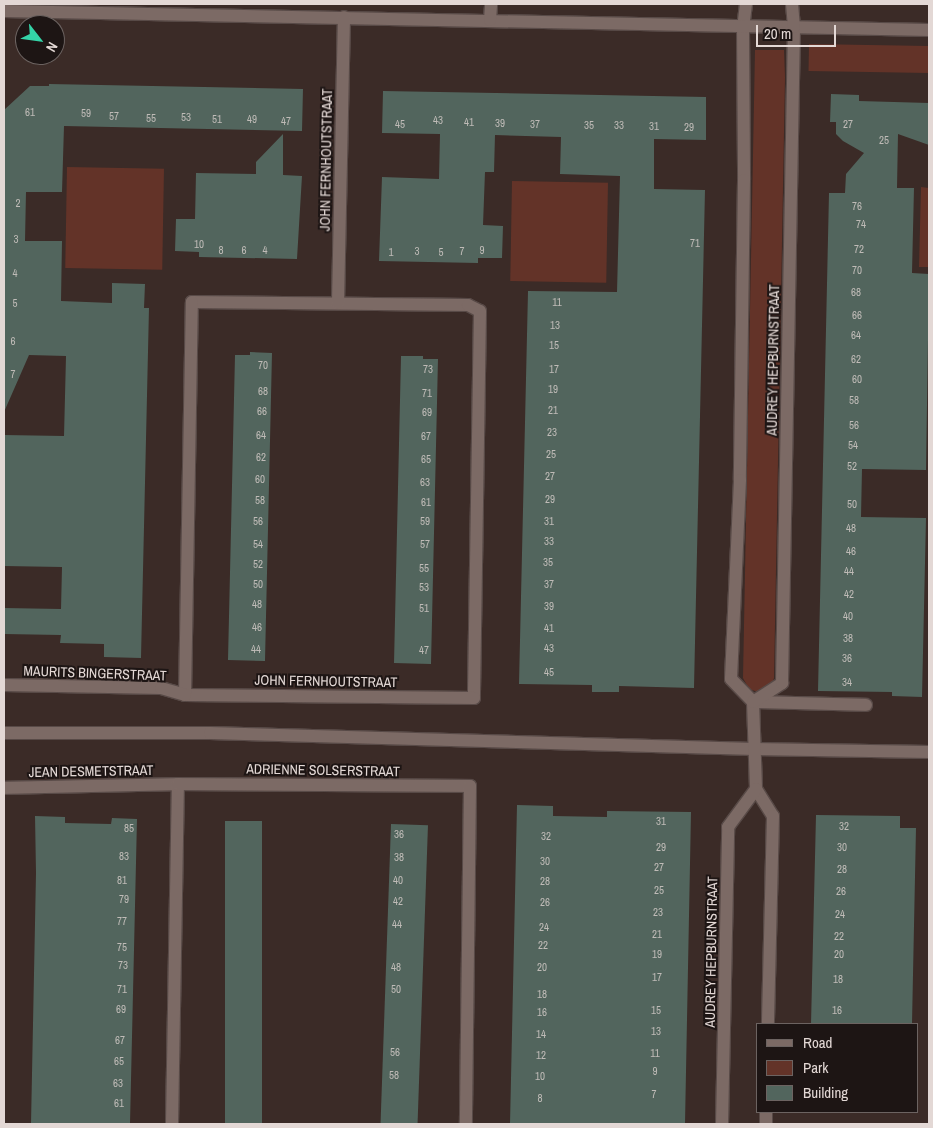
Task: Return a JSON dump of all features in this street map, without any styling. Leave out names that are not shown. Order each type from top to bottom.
[{"type":"street","points":[[490,20],[491,4]]},
{"type":"street","points":[[746,4],[743,27],[744,180],[740,460],[731,680],[753,702],[866,705]]},
{"type":"street","name":"AUDREY HEPBURNSTRAAT","points":[[753,702],[782,683],[794,27],[792,4]]},
{"type":"street","points":[[4,11],[187,9],[344,17],[929,30]]},
{"type":"street","name":"JOHN FERNHOUTSTRAAT","points":[[338,303],[344,17]]},
{"type":"street","name":"JOHN FERNHOUTSTRAAT","points":[[192,302],[468,305],[480,311],[474,698],[184,695],[192,302]]},
{"type":"street","name":"MAURITS BINGERSTRAAT","points":[[4,685],[161,688],[184,695]]},
{"type":"street","points":[[753,702],[756,789],[773,816],[768,1023]]},
{"type":"street","points":[[4,733],[210,733],[754,749],[929,752]]},
{"type":"street","points":[[172,1124],[178,784]]},
{"type":"street","name":"JEAN DESMETSTRAAT","points":[[4,788],[178,784]]},
{"type":"street","name":"ADRIENNE SOLSERSTRAAT","points":[[178,784],[470,786],[466,1124]]},
{"type":"street","name":"AUDREY HEPBURNSTRAAT","points":[[722,1124],[728,827],[756,789]]},
{"type":"green space","points":[[809,44],[929,46],[929,73],[809,71]]},
{"type":"green space","points":[[755,50],[784,50],[785,77],[774,678],[772,684],[758,692],[749,689],[743,678]]},
{"type":"green space","points":[[67,167],[164,169],[162,270],[65,268]]},
{"type":"green space","points":[[512,181],[608,183],[606,283],[510,281]]},
{"type":"green space","points":[[921,187],[929,188],[929,267],[919,267]]},
{"type":"building","points":[[49,84],[303,89],[302,131],[64,126],[62,192],[26,192],[25,241],[62,241],[61,301],[112,303],[112,283],[145,284],[144,308],[149,308],[141,658],[104,657],[104,644],[60,643],[61,635],[4,634],[4,608],[61,609],[62,567],[4,566],[4,435],[64,436],[66,356],[29,355],[4,412],[4,110],[30,86],[49,86]]},
{"type":"building","points":[[383,91],[706,97],[706,140],[654,139],[654,189],[705,190],[694,688],[619,686],[619,692],[592,692],[592,685],[519,684],[528,291],[617,292],[620,176],[560,174],[561,137],[495,135],[494,172],[485,172],[483,225],[503,226],[502,258],[478,258],[478,263],[379,261],[382,177],[439,179],[440,134],[382,133]]},
{"type":"building","points":[[831,94],[859,95],[859,101],[929,103],[929,145],[898,134],[897,188],[914,188],[912,273],[929,274],[926,470],[862,469],[861,517],[926,518],[922,697],[892,696],[892,692],[818,691],[829,193],[845,193],[846,174],[864,153],[843,141],[836,134],[836,122],[830,122]]},
{"type":"building","points":[[283,134],[283,175],[302,176],[297,259],[199,257],[199,252],[175,251],[176,219],[195,219],[196,173],[256,174],[256,162]]},
{"type":"building","points":[[250,352],[272,353],[265,661],[228,660],[235,355],[250,355]]},
{"type":"building","points":[[401,356],[423,356],[423,359],[438,359],[431,664],[394,663]]},
{"type":"building","points":[[517,805],[553,806],[553,816],[607,817],[607,811],[691,812],[685,1124],[510,1124]]},
{"type":"building","points":[[816,815],[900,816],[900,828],[916,828],[912,1023],[811,1023]]},
{"type":"building","points":[[35,816],[65,817],[65,823],[111,824],[112,818],[137,819],[130,1124],[31,1124],[36,873]]},
{"type":"building","points":[[225,821],[262,821],[262,1124],[225,1124]]},
{"type":"building","points":[[391,824],[428,825],[418,1124],[381,1124]]}]
